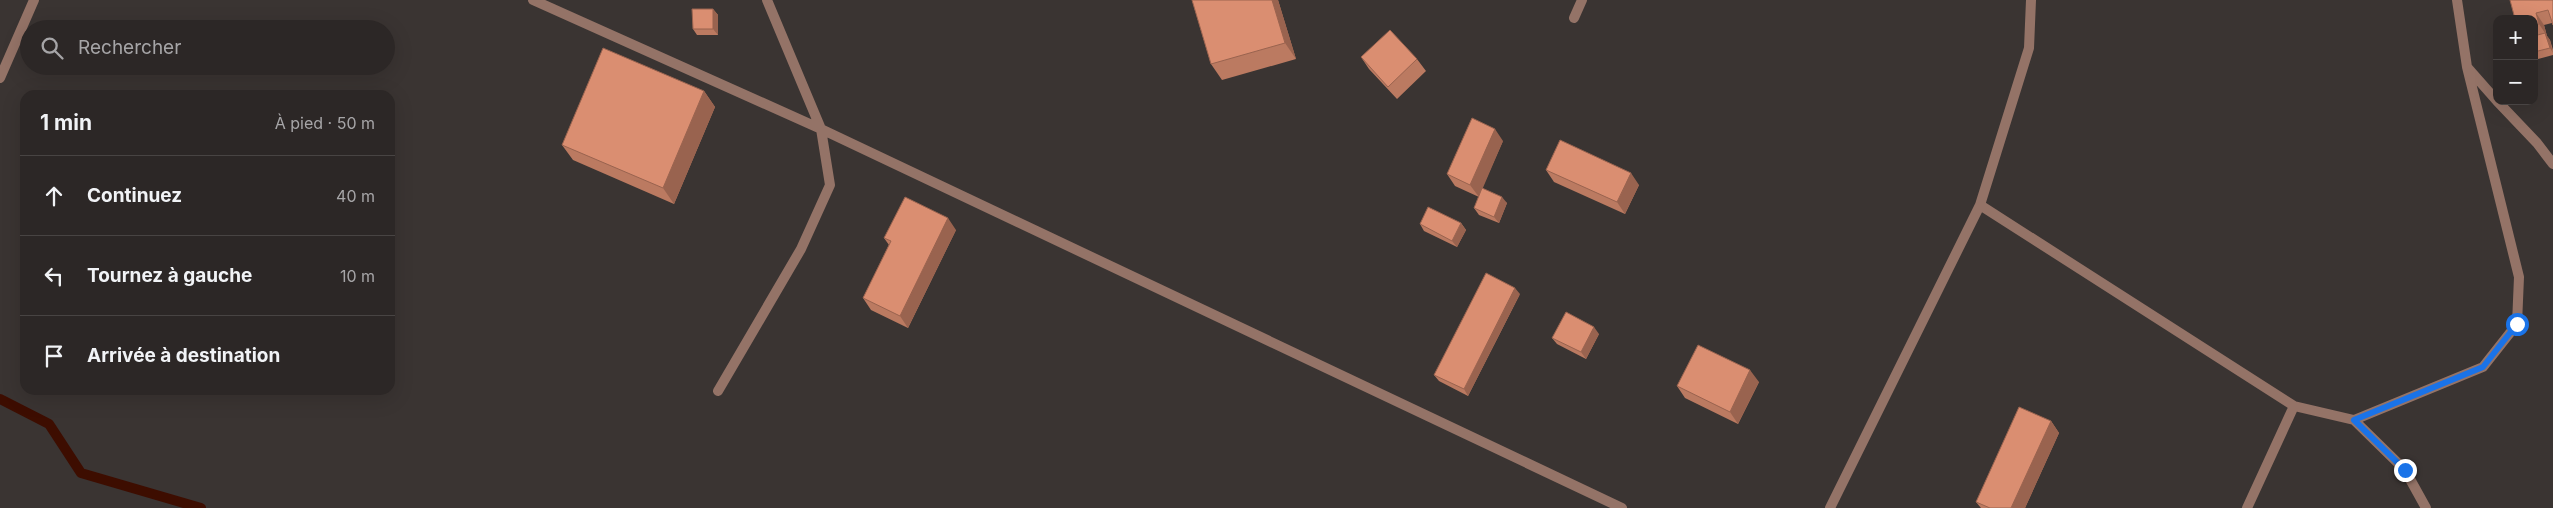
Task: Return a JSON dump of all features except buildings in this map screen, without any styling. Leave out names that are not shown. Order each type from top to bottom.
[{"type":"street","points":[[25,20],[34,0]]},
{"type":"street","points":[[533,0],[820,129],[1622,508]]},
{"type":"street","points":[[718,391],[801,249],[830,185],[820,129],[767,0]]},
{"type":"street","points":[[1574,18],[1582,0]]},
{"type":"street","points":[[1830,508],[1980,205],[2030,48],[2031,0]]},
{"type":"street","points":[[2354,420],[2483,367],[2517,324],[2519,277],[2467,67],[2457,0]]},
{"type":"street","points":[[0,78],[20,32]]},
{"type":"street","points":[[2467,67],[2493,96]]},
{"type":"street","points":[[2501,105],[2537,143],[2553,164]]},
{"type":"street","points":[[1980,205],[2294,406],[2354,420],[2405,470],[2426,508]]},
{"type":"street","points":[[2247,508],[2294,406]]},
{"type":"waterway","points":[[0,399],[49,424],[81,473],[201,508]]},
{"type":"route","points":[[2405,470],[2354,420],[2483,367],[2517,324]]}]
